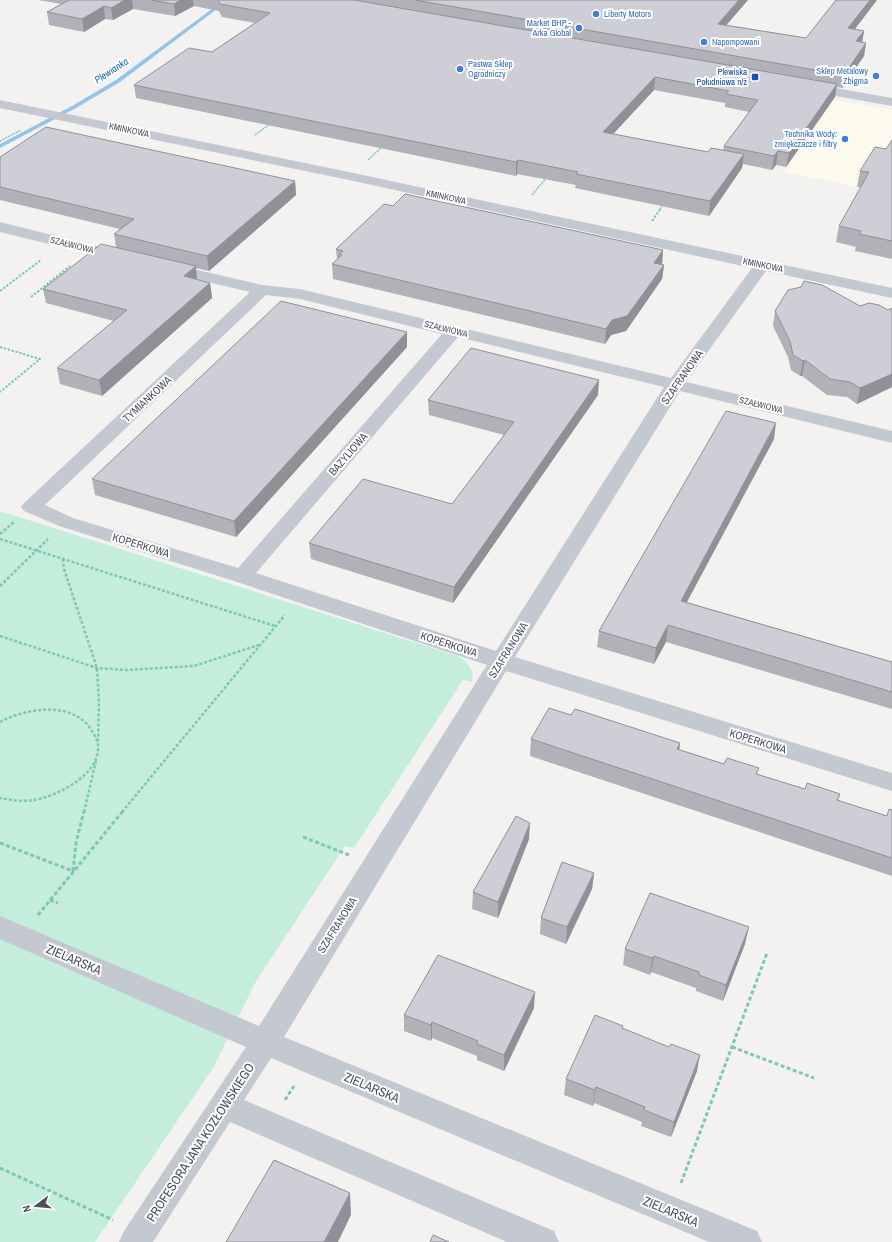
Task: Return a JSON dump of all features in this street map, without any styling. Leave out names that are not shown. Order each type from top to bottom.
[{"type":"street","points":[[793,84],[892,102]]},
{"type":"street","name":"KMINKOWA","points":[[0,104],[350,176],[892,293]]},
{"type":"street","name":"SZAŁWIOWA","points":[[0,227],[262,290],[300,294],[892,437]]},
{"type":"street","name":"SZAFRANOWA","points":[[265,1042],[501,661],[675,385],[762,265]]},
{"type":"street","name":"TYMIANKOWA","points":[[31,507],[262,290]]},
{"type":"street","name":"BAZYLIOWA","points":[[242,576],[454,331]]},
{"type":"street","name":"KOPERKOWA","points":[[31,507],[66,522],[242,576],[501,661],[892,782]]},
{"type":"street","name":"ZIELARSKA","points":[[11,932],[265,1042],[746,1242]]},
{"type":"street","name":"PROFESORA JANA KOZŁOWSKIEGO","points":[[138,1237],[265,1042]]},
{"type":"street","points":[[224,1105],[543,1242]]},
{"type":"path","points":[[234,152],[275,120]]},
{"type":"path","points":[[350,176],[385,144]]},
{"type":"path","points":[[518,212],[548,177]]},
{"type":"path","points":[[638,239],[666,202]]},
{"type":"path","points":[[0,291],[63,243]]},
{"type":"path","points":[[31,297],[91,249]]},
{"type":"path","points":[[0,347],[40,359],[0,392]]},
{"type":"path","points":[[0,586],[66,522]]},
{"type":"path","points":[[0,539],[275,626]]},
{"type":"path","points":[[63,559],[64,570],[97,668],[99,703],[98,747],[93,779],[74,856],[73,871]]},
{"type":"path","points":[[11,932],[50,900],[301,596]]},
{"type":"path","points":[[0,636],[97,668],[127,670],[194,666],[249,647],[260,645]]},
{"type":"path","points":[[0,722],[28,711],[49,709],[69,712],[84,720],[95,732],[98,747]]},
{"type":"path","points":[[0,798],[15,801],[38,800],[60,793],[78,781],[91,767],[96,757]]},
{"type":"path","points":[[303,837],[375,864]]},
{"type":"path","points":[[0,843],[73,871]]},
{"type":"path","points":[[50,900],[58,903]]},
{"type":"path","points":[[671,1211],[767,953]]},
{"type":"path","points":[[732,1047],[814,1078]]},
{"type":"path","points":[[270,1124],[309,1060]]},
{"type":"path","points":[[0,1168],[138,1237]]},
{"type":"shaded area","name":"Technika Wody: zmiękczacze i filtry","points":[[833,100],[892,110],[892,193],[784,172]]},
{"type":"green space","points":[[0,511],[458,656],[468,664],[472,670],[472,682],[463,680],[354,848],[345,846],[255,983],[213,1068],[95,1242],[0,1242]]},
{"type":"building","points":[[69,0],[125,0],[111,8],[104,6],[82,19],[47,12]]},
{"type":"building","points":[[151,0],[181,0],[174,4]]},
{"type":"building","points":[[218,0],[354,0],[837,84],[789,153],[778,151],[774,156],[724,146],[758,100],[726,94],[729,91],[655,77],[603,132],[708,152],[711,148],[744,154],[710,201],[576,174],[578,172],[518,160],[516,162],[134,85],[189,48],[212,52],[270,13],[220,4]]},
{"type":"building","points":[[415,0],[739,0],[718,24],[806,38],[836,0],[870,0],[848,28],[864,31],[856,41],[866,43],[844,75]]},
{"type":"building","points":[[46,127],[295,181],[207,256],[114,234],[134,219],[0,187],[0,157]]},
{"type":"building","points":[[892,140],[892,241],[859,234],[861,231],[839,226],[869,172],[860,171],[875,147],[886,149]]},
{"type":"building","points":[[405,194],[663,250],[654,263],[664,265],[627,316],[612,320],[606,329],[332,264],[342,255],[339,254],[343,251],[336,249],[384,204],[393,206]]},
{"type":"building","points":[[101,244],[196,266],[184,276],[210,283],[99,380],[57,368],[127,310],[43,289]]},
{"type":"building","points":[[804,281],[822,285],[860,306],[869,303],[879,305],[888,310],[892,308],[892,374],[860,388],[850,382],[830,379],[805,360],[803,361],[793,355],[790,341],[775,311],[788,290],[801,287]]},
{"type":"building","points":[[281,301],[407,332],[234,521],[92,479]]},
{"type":"building","points":[[471,348],[599,380],[454,587],[309,543],[363,479],[452,504],[514,422],[428,400]]},
{"type":"building","points":[[726,411],[776,423],[681,601],[892,662],[892,692],[668,625],[656,648],[599,631]]},
{"type":"building","points":[[549,708],[571,715],[575,709],[680,743],[677,749],[724,764],[727,758],[759,768],[756,774],[805,789],[807,783],[840,794],[837,800],[887,816],[889,809],[892,810],[892,858],[531,739]]},
{"type":"building","points":[[516,816],[530,823],[498,902],[473,892]]},
{"type":"building","points":[[562,862],[594,873],[567,927],[541,918]]},
{"type":"building","points":[[650,893],[749,927],[726,985],[699,975],[699,972],[654,956],[652,958],[625,949]]},
{"type":"building","points":[[438,955],[535,992],[504,1055],[477,1044],[478,1041],[432,1022],[431,1025],[404,1015]]},
{"type":"building","points":[[595,1015],[623,1026],[622,1028],[669,1047],[671,1044],[700,1055],[674,1122],[644,1110],[645,1107],[596,1087],[595,1090],[566,1079]]},
{"type":"building","points":[[274,1160],[350,1193],[324,1242],[226,1242]]},
{"type":"building","points":[[433,1235],[449,1242],[430,1242]]},
{"type":"waterway","name":"Plewianka","points":[[0,146],[74,107],[118,81],[227,0]]},
{"type":"place","name":"Liberty Motors","points":[[596,14]]},
{"type":"place","name":"Market BHP - Arka Global","points":[[579,28]]},
{"type":"place","name":"Napompowani","points":[[704,42]]},
{"type":"place","name":"Pastwa Sklep Ogrodniczy","points":[[460,69]]},
{"type":"place","name":"Sklep Metalowy Zbigma","points":[[876,76]]},
{"type":"place","name":"Plewiska Południowa n/ż","points":[[755,77]]},
{"type":"place","name":"Technika Wody: zmiękczacze i filtry","points":[[845,139]]}]
